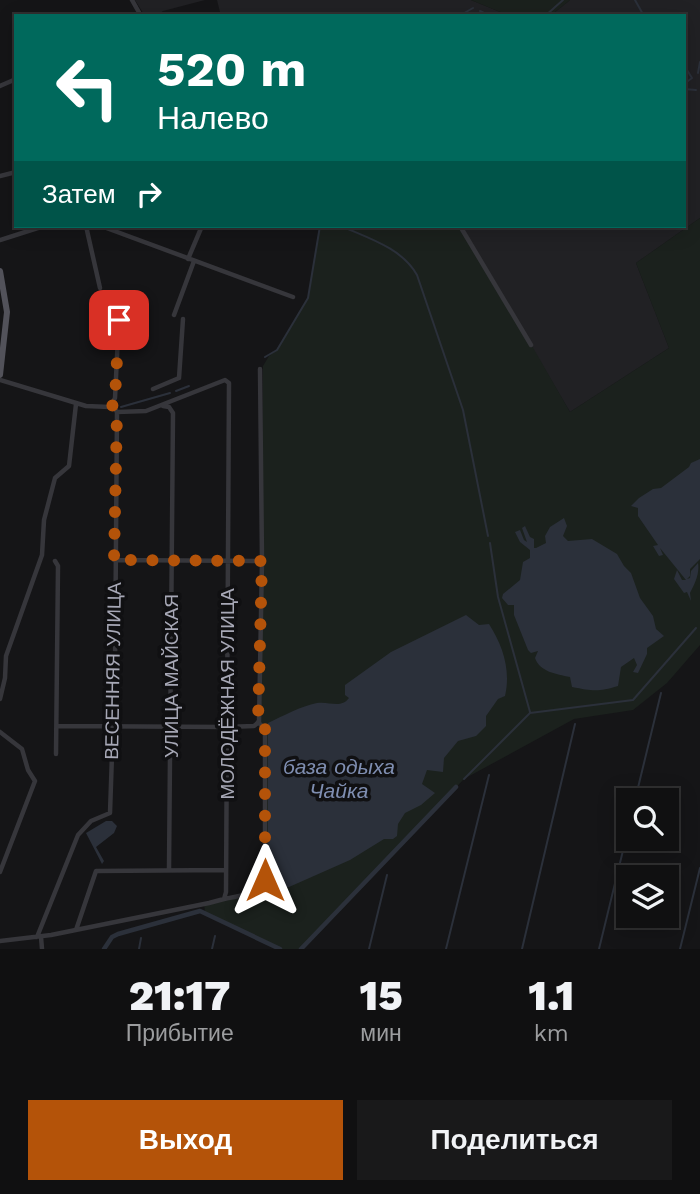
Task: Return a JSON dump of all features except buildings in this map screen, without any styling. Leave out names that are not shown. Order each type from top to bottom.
[{"type":"main road","points":[[0,271],[7,312],[0,375]]},
{"type":"street","points":[[0,240],[38,228]]},
{"type":"street","points":[[86,228],[100,288]]},
{"type":"street","points":[[106,228],[293,297]]},
{"type":"street","points":[[174,315],[201,228]]},
{"type":"street","points":[[461,228],[531,345]]},
{"type":"street","points":[[112,405],[115,398],[120,295]]},
{"type":"street","points":[[153,389],[179,378],[183,319]]},
{"type":"street","points":[[57,726],[226,727],[254,726],[258,722],[262,561],[260,369]]},
{"type":"street","points":[[0,375],[76,404],[112,405]]},
{"type":"street","name":"МОЛОДЁЖНАЯ УЛИЦА","points":[[117,412],[139,413],[225,380],[229,383],[228,745],[223,899]]},
{"type":"street","points":[[0,699],[10,649],[42,555],[44,520],[55,478],[69,466],[76,404]]},
{"type":"street","points":[[112,405],[117,412]]},
{"type":"street","name":"УЛИЦА МАЙСКАЯ","points":[[163,406],[169,407],[173,413],[169,870]]},
{"type":"street","name":"ВЕСЕННЯЯ УЛИЦА","points":[[39,937],[78,835],[91,821],[110,813],[117,412]]},
{"type":"street","points":[[114,560],[262,561]]},
{"type":"street","points":[[55,561],[58,566],[57,754]]},
{"type":"street","points":[[0,941],[39,937],[209,903],[256,892],[262,887],[265,880],[265,729],[258,722]]},
{"type":"street","points":[[0,732],[22,749],[28,770],[35,781],[0,872]]},
{"type":"street","points":[[76,930],[96,871],[226,870]]},
{"type":"street","points":[[39,937],[42,949]]},
{"type":"shaded area","points":[[135,0],[205,0],[159,14],[144,14]]},
{"type":"shaded area","points":[[217,0],[471,0],[505,14],[220,14]]},
{"type":"shaded area","points":[[471,0],[570,0],[552,14],[505,14]]},
{"type":"shaded area","points":[[570,0],[700,0],[700,218],[686,228],[686,14],[552,14]]},
{"type":"shaded area","points":[[700,218],[700,645],[667,683],[633,710],[574,719],[464,779],[301,949],[280,949],[205,912],[204,903],[256,892],[264,883],[265,729],[258,722],[263,366],[277,350],[309,295],[320,228],[461,228],[570,412],[669,348],[636,263]]},
{"type":"shaded area","points":[[461,228],[686,228],[636,263],[669,348],[570,412]]},
{"type":"water","points":[[700,459],[700,559],[690,569],[687,579],[690,578],[691,571],[698,563],[695,583],[690,593],[691,601],[687,592],[684,593],[674,579],[677,570],[682,580],[686,580],[660,548],[663,555],[659,556],[653,546],[658,545],[638,516],[638,508],[631,506],[639,498],[653,489],[661,488],[691,463]]},
{"type":"water","points":[[564,518],[567,526],[563,536],[568,541],[592,539],[617,554],[631,573],[640,598],[653,616],[656,629],[664,636],[647,648],[638,673],[633,672],[637,665],[634,658],[621,667],[618,686],[595,690],[572,687],[570,677],[549,672],[537,663],[535,658],[538,651],[531,653],[528,650],[514,615],[514,605],[508,605],[502,598],[503,594],[520,580],[523,562],[530,558],[530,550],[520,542],[515,532],[520,530],[527,542],[522,528],[525,526],[530,537],[534,539],[536,548],[546,543],[545,536],[550,527]]},
{"type":"water","name":"база одыха Чайка","points":[[466,615],[479,625],[489,624],[502,650],[506,668],[505,696],[498,699],[486,716],[486,726],[476,736],[458,741],[444,758],[443,772],[427,770],[422,784],[435,793],[421,805],[405,813],[398,824],[397,836],[393,839],[384,839],[350,860],[289,887],[278,888],[268,884],[268,723],[311,704],[339,704],[346,701],[349,698],[345,695],[345,685],[391,652]]},
{"type":"water","points":[[106,821],[112,821],[117,826],[114,833],[96,847],[104,861],[102,864],[86,833]]},
{"type":"waterway","points":[[547,14],[563,0]]},
{"type":"waterway","points":[[635,0],[643,14]]},
{"type":"waterway","points":[[462,14],[473,8]]},
{"type":"waterway","points":[[480,11],[486,14]]},
{"type":"waterway","points":[[698,73],[700,62]]},
{"type":"waterway","points":[[686,70],[692,78],[686,82]]},
{"type":"waterway","points":[[686,89],[696,90]]},
{"type":"waterway","points":[[265,357],[277,350],[308,298],[320,228]]},
{"type":"waterway","points":[[346,228],[393,251],[403,258],[417,275],[463,410],[488,536]]},
{"type":"waterway","points":[[176,391],[189,386]]},
{"type":"waterway","points":[[121,407],[170,393]]},
{"type":"waterway","points":[[490,543],[498,597],[530,712]]},
{"type":"waterway","points":[[464,779],[530,713],[633,700],[696,628]]},
{"type":"waterway","points":[[638,788],[661,693]]},
{"type":"waterway","points":[[522,949],[575,724]]},
{"type":"waterway","points":[[446,949],[489,775]]},
{"type":"waterway","points":[[301,949],[456,787]]},
{"type":"waterway","points":[[599,949],[623,851]]},
{"type":"waterway","points":[[680,949],[700,868]]},
{"type":"waterway","points":[[369,949],[387,875]]},
{"type":"waterway","points":[[104,949],[112,937],[118,934],[200,911],[280,949]]},
{"type":"waterway","points":[[212,949],[215,936]]},
{"type":"waterway","points":[[139,949],[141,938]]},
{"type":"route","points":[[119,320],[115,398],[112,405],[117,412],[114,560],[262,561],[258,722],[265,729],[265,880]]}]
